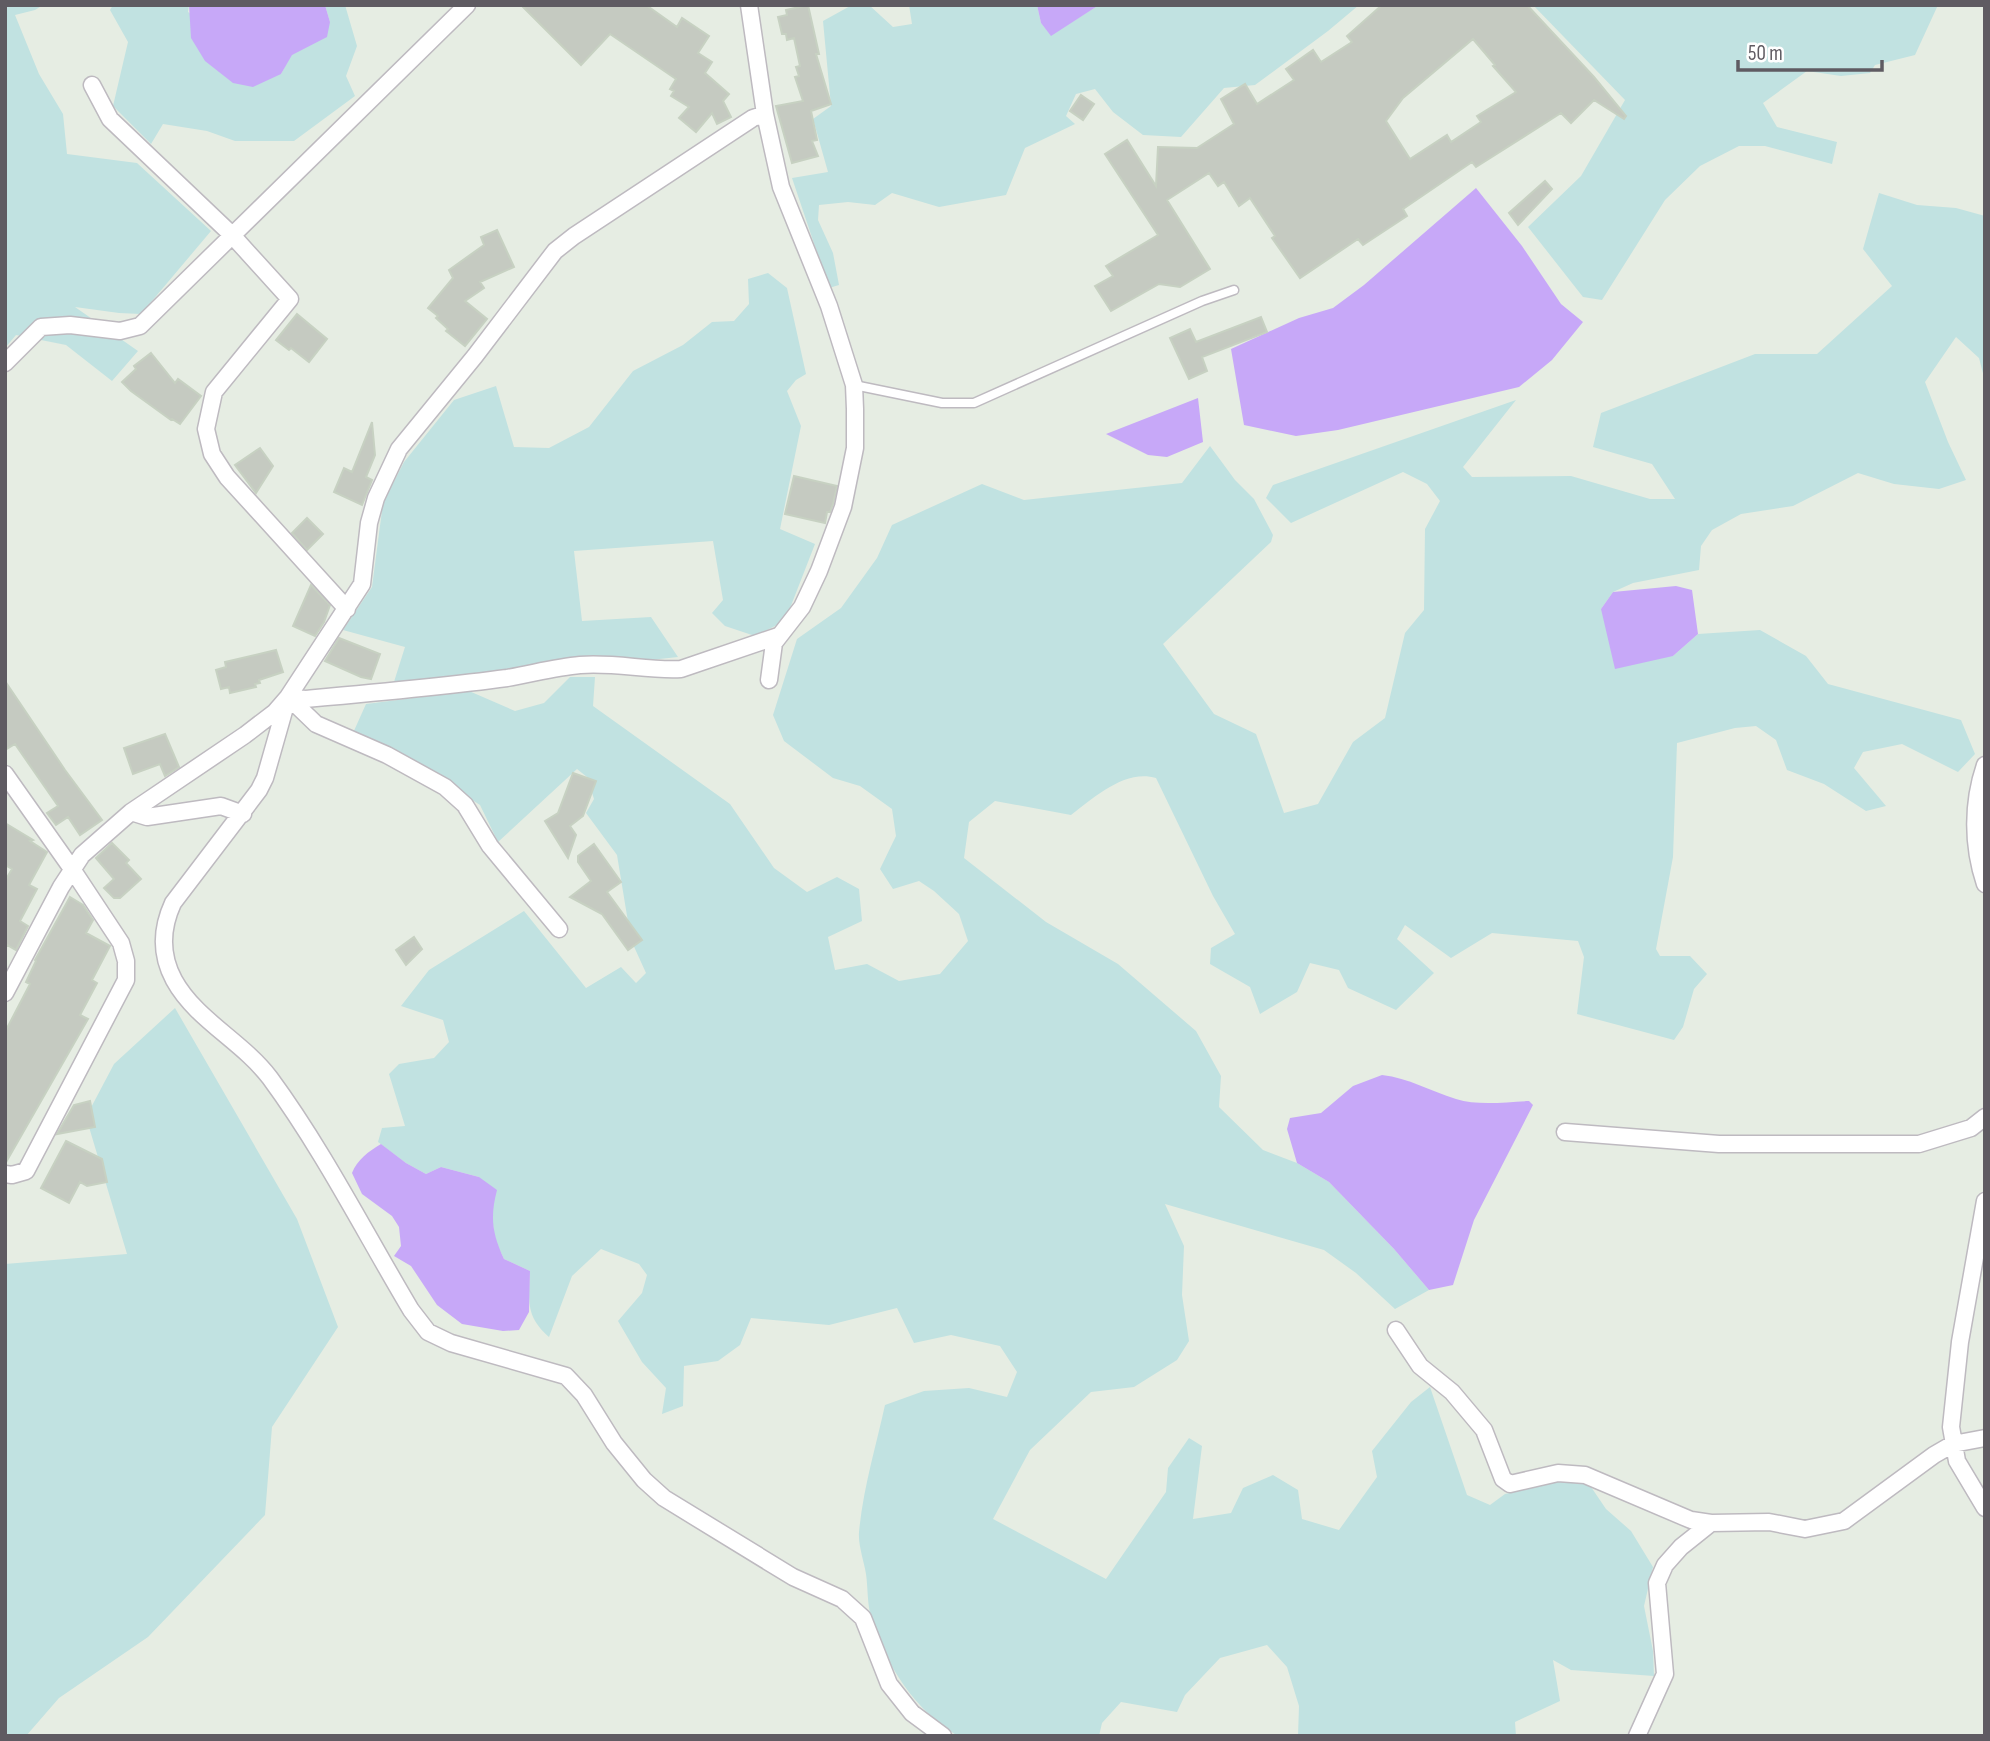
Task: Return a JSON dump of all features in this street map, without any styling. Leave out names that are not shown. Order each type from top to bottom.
[{"type":"street","points":[[5,363],[41,327],[70,325],[120,331],[140,326],[467,5]]},
{"type":"street","points":[[749,5],[765,114],[781,187],[829,306],[855,384],[855,448],[843,507],[802,607],[774,643],[769,680]]},
{"type":"street","points":[[92,85],[110,119],[231,234],[290,299],[214,392],[206,429],[212,454],[227,477],[347,609]]},
{"type":"street","points":[[5,992],[10,970],[82,855],[131,812],[245,735],[275,712],[288,697],[362,584],[369,523],[376,498],[399,449],[475,356],[555,251],[753,118],[765,114]]},
{"type":"street","points":[[288,697],[305,699],[424,689],[579,665],[622,664],[666,670],[681,669],[778,636]]},
{"type":"street","points":[[288,697],[265,778],[243,814],[173,903],[165,921],[163,934],[168,966],[186,999],[251,1057],[269,1077],[311,1140],[416,1318],[428,1332],[451,1343],[566,1376],[584,1395],[614,1443],[636,1471],[664,1498],[793,1577],[842,1599],[863,1618],[889,1684],[912,1713],[943,1736]]},
{"type":"street","points":[[288,697],[316,724],[387,755],[445,787],[465,805],[490,846],[559,929]]},
{"type":"street","points":[[1985,765],[1978,784],[1974,835],[1985,884]]},
{"type":"street","points":[[5,774],[121,943],[126,961],[125,980],[26,1171],[5,1174]]},
{"type":"street","points":[[131,812],[147,817],[221,806],[243,814]]},
{"type":"street","points":[[1565,1132],[1719,1144],[1919,1144],[1971,1128],[1985,1117]]},
{"type":"street","points":[[1985,1201],[1960,1342],[1951,1427],[1957,1461],[1985,1508]]},
{"type":"street","points":[[1396,1331],[1420,1366],[1452,1392],[1484,1430],[1503,1479],[1510,1484],[1558,1474],[1585,1475],[1691,1520],[1711,1523],[1769,1521],[1805,1530],[1844,1521],[1934,1455],[1953,1444],[1985,1438]]},
{"type":"street","points":[[1637,1736],[1665,1674],[1657,1583],[1665,1565],[1681,1547],[1711,1523]]},
{"type":"lane","points":[[855,384],[942,403],[974,403],[1202,301],[1234,290]]},
{"type":"shaded area","points":[[5,5],[43,5],[15,15],[39,74],[63,114],[67,154],[137,163],[211,231],[141,314],[75,307],[138,351],[112,381],[66,345],[16,335],[5,348]]},
{"type":"shaded area","points":[[113,5],[189,5],[188,12],[281,74],[291,55],[330,22],[325,5],[345,5],[357,46],[346,76],[355,96],[294,141],[235,141],[207,131],[163,124],[151,144],[113,106],[128,42],[110,10]]},
{"type":"shaded area","points":[[189,5],[325,5],[330,22],[327,37],[292,55],[281,74],[253,87],[233,83],[205,61],[191,38]]},
{"type":"shaded area","points":[[852,5],[869,5],[893,27],[912,24],[909,5],[1037,5],[1041,23],[1051,35],[1099,5],[1359,5],[1255,85],[1224,88],[1181,137],[1143,135],[1113,112],[1095,89],[1076,94],[1066,116],[1075,124],[1025,148],[1006,195],[939,207],[892,193],[875,205],[848,202],[819,205],[818,220],[833,253],[839,285],[829,288],[792,178],[828,172],[813,119],[831,106],[823,21]]},
{"type":"shaded area","points":[[1037,5],[1099,5],[1051,36],[1041,23]]},
{"type":"shaded area","points":[[1533,5],[1938,5],[1915,55],[1875,65],[1870,73],[1841,76],[1807,71],[1763,103],[1777,127],[1837,142],[1832,164],[1765,146],[1739,146],[1700,166],[1665,200],[1602,300],[1583,297],[1528,227],[1581,176],[1625,100]]},
{"type":"shaded area","points":[[1476,188],[1522,246],[1561,304],[1583,322],[1552,360],[1519,387],[1338,430],[1296,436],[1244,425],[1231,349],[1299,318],[1333,308],[1364,285]]},
{"type":"shaded area","points":[[1879,193],[1917,205],[1956,208],[1985,216],[1985,381],[1979,358],[1956,337],[1925,382],[1966,480],[1939,489],[1894,484],[1858,473],[1793,506],[1741,514],[1712,530],[1701,546],[1699,570],[1633,583],[1613,592],[1601,609],[1673,656],[1698,634],[1760,630],[1806,656],[1828,684],[1961,720],[1975,754],[1958,772],[1902,744],[1863,752],[1854,768],[1886,806],[1866,811],[1824,784],[1787,770],[1776,740],[1756,726],[1735,728],[1677,743],[1673,857],[1656,949],[1660,956],[1690,956],[1707,974],[1694,989],[1683,1027],[1674,1040],[1577,1014],[1584,957],[1578,941],[1492,933],[1451,958],[1405,925],[1397,939],[1434,973],[1396,1010],[1348,988],[1339,970],[1310,963],[1297,992],[1260,1014],[1250,987],[1210,964],[1211,948],[1235,934],[1213,896],[1156,778],[1144,776],[1122,781],[1100,793],[1071,815],[995,801],[969,822],[964,858],[1046,922],[1118,964],[1196,1031],[1221,1076],[1219,1107],[1263,1150],[1297,1163],[1329,1182],[1394,1249],[1429,1290],[1395,1309],[1356,1273],[1324,1250],[1165,1204],[1184,1246],[1182,1295],[1189,1341],[1177,1360],[1134,1387],[1091,1392],[1030,1450],[993,1519],[1106,1579],[1166,1492],[1168,1468],[1189,1438],[1202,1446],[1193,1519],[1231,1513],[1243,1488],[1273,1475],[1298,1490],[1302,1519],[1339,1530],[1377,1477],[1372,1451],[1411,1402],[1430,1387],[1467,1495],[1490,1505],[1505,1494],[1557,1482],[1571,1473],[1587,1481],[1606,1509],[1631,1531],[1653,1567],[1644,1606],[1653,1651],[1654,1676],[1571,1670],[1553,1660],[1560,1701],[1515,1722],[1516,1736],[1298,1736],[1299,1706],[1287,1667],[1267,1645],[1220,1658],[1185,1695],[1177,1712],[1121,1702],[1102,1723],[1099,1736],[958,1736],[942,1726],[915,1700],[893,1669],[877,1635],[870,1612],[859,1542],[863,1500],[885,1405],[924,1391],[969,1388],[1007,1397],[1017,1372],[1000,1346],[951,1335],[914,1343],[897,1308],[829,1325],[751,1318],[740,1345],[718,1361],[684,1366],[683,1406],[662,1414],[666,1388],[642,1362],[618,1321],[642,1293],[647,1275],[639,1264],[601,1249],[572,1276],[549,1337],[541,1329],[530,1307],[530,1271],[504,1259],[494,1238],[492,1210],[479,1177],[441,1167],[426,1174],[378,1142],[382,1128],[405,1126],[389,1074],[399,1064],[434,1058],[449,1042],[443,1020],[401,1006],[429,970],[524,911],[586,988],[621,967],[636,983],[646,973],[631,940],[617,855],[586,813],[594,799],[587,777],[577,769],[498,842],[480,805],[425,769],[353,733],[366,704],[469,691],[515,711],[544,703],[570,677],[595,677],[593,706],[730,804],[774,868],[807,892],[837,877],[859,889],[862,921],[828,937],[835,970],[867,964],[899,981],[940,974],[968,941],[959,914],[934,891],[919,881],[893,889],[880,869],[896,836],[892,809],[860,786],[833,778],[784,741],[773,715],[797,639],[841,608],[877,558],[892,525],[982,484],[1024,500],[1182,483],[1210,446],[1235,480],[1254,499],[1273,535],[1271,542],[1163,644],[1214,714],[1256,734],[1284,813],[1318,804],[1353,742],[1385,718],[1405,633],[1424,610],[1425,529],[1440,501],[1427,484],[1403,472],[1291,523],[1266,498],[1273,485],[1516,400],[1463,467],[1472,477],[1571,476],[1650,499],[1675,499],[1652,464],[1593,447],[1601,413],[1755,354],[1817,354],[1892,286],[1863,249]]},
{"type":"shaded area","points":[[768,273],[787,288],[806,374],[796,380],[787,391],[801,426],[780,529],[815,544],[785,621],[755,636],[725,626],[712,613],[723,600],[713,541],[574,551],[582,621],[651,617],[678,657],[641,661],[589,656],[459,678],[393,685],[405,647],[343,630],[372,587],[383,503],[404,462],[454,400],[496,386],[514,447],[549,448],[589,427],[633,371],[683,345],[712,322],[734,321],[749,304],[748,279]]},
{"type":"shaded area","points":[[1198,398],[1203,442],[1167,457],[1148,455],[1106,434]]},
{"type":"shaded area","points":[[1676,586],[1692,590],[1698,634],[1673,656],[1615,669],[1601,609],[1613,592]]},
{"type":"shaded area","points":[[175,1008],[297,1219],[338,1327],[272,1427],[265,1515],[148,1637],[59,1698],[26,1736],[5,1736],[5,1264],[127,1254],[86,1117],[114,1064]]},
{"type":"shaded area","points":[[1382,1075],[1464,1101],[1529,1101],[1533,1105],[1474,1220],[1453,1285],[1429,1290],[1394,1249],[1329,1182],[1297,1163],[1287,1129],[1290,1118],[1321,1113],[1353,1086]]},
{"type":"shaded area","points":[[381,1144],[426,1174],[441,1167],[479,1177],[497,1190],[493,1217],[500,1250],[504,1259],[530,1271],[529,1312],[519,1330],[503,1331],[462,1324],[437,1305],[411,1266],[394,1256],[401,1246],[399,1227],[392,1216],[362,1194],[352,1173],[364,1156]]},
{"type":"building","points":[[521,5],[646,5],[677,27],[682,18],[709,36],[698,53],[712,62],[705,73],[729,94],[723,101],[731,117],[717,124],[712,113],[696,132],[679,118],[689,107],[671,96],[674,91],[670,89],[676,79],[610,34],[581,65]]},
{"type":"building","points":[[808,5],[819,54],[816,54],[831,104],[811,111],[817,140],[812,141],[818,156],[792,163],[776,106],[803,101],[795,77],[799,76],[796,67],[800,66],[794,38],[787,40],[786,34],[782,34],[778,17],[787,15],[786,10]]},
{"type":"building","points":[[1382,5],[1527,5],[1626,116],[1624,119],[1594,100],[1571,123],[1561,113],[1476,167],[1472,162],[1403,209],[1407,216],[1363,245],[1358,239],[1300,278],[1272,238],[1275,236],[1250,198],[1239,206],[1224,182],[1218,186],[1209,173],[1167,200],[1210,269],[1180,287],[1159,284],[1111,311],[1095,286],[1113,276],[1106,266],[1158,235],[1105,154],[1127,140],[1156,186],[1158,147],[1197,148],[1234,124],[1221,99],[1245,84],[1257,104],[1294,80],[1286,69],[1313,50],[1321,62],[1352,42],[1347,36]],"holes":[[[1473,39],[1495,65],[1493,66],[1516,92],[1477,116],[1481,122],[1451,142],[1447,135],[1410,159],[1386,121],[1403,98]]]},
{"type":"building","points":[[1081,95],[1094,104],[1083,120],[1070,111]]},
{"type":"building","points":[[1545,181],[1552,189],[1518,225],[1509,213]]},
{"type":"building","points":[[497,230],[514,267],[480,282],[484,288],[465,301],[487,319],[465,346],[446,331],[448,329],[436,318],[438,316],[428,308],[453,278],[449,270],[484,245],[481,237]]},
{"type":"building","points":[[297,314],[327,339],[309,362],[276,340]]},
{"type":"building","points":[[1261,317],[1267,332],[1202,357],[1207,371],[1189,379],[1170,338],[1190,329],[1196,342]]},
{"type":"building","points":[[151,353],[175,383],[178,379],[201,396],[180,424],[122,382],[136,369],[134,366]]},
{"type":"building","points":[[372,422],[375,455],[366,477],[372,480],[362,505],[334,492],[344,468],[352,472]]},
{"type":"building","points":[[260,448],[273,466],[256,493],[235,465]]},
{"type":"building","points":[[794,476],[837,486],[825,523],[785,514]]},
{"type":"building","points":[[307,518],[323,534],[307,550],[292,533]]},
{"type":"building","points":[[311,585],[330,605],[315,636],[293,626]]},
{"type":"building","points":[[339,638],[380,654],[371,679],[325,661]]},
{"type":"building","points":[[276,650],[283,672],[259,680],[260,683],[255,684],[256,687],[230,693],[229,687],[221,689],[216,670],[226,667],[225,662]]},
{"type":"building","points":[[5,681],[102,820],[80,835],[68,817],[56,825],[47,813],[58,806],[15,744],[5,750]]},
{"type":"building","points":[[165,734],[179,767],[165,776],[160,764],[133,774],[124,748]]},
{"type":"building","points":[[573,773],[596,781],[583,816],[570,826],[576,835],[568,858],[545,821],[558,813]]},
{"type":"building","points":[[5,823],[47,852],[29,885],[37,889],[20,921],[28,926],[16,950],[7,945],[5,949],[5,881],[12,869],[5,865]]},
{"type":"building","points":[[112,843],[129,860],[126,863],[141,879],[120,898],[114,898],[104,888],[114,879],[96,858]]},
{"type":"building","points":[[594,844],[621,882],[607,892],[642,940],[628,950],[602,914],[570,897],[591,881],[578,862],[578,856]]},
{"type":"building","points":[[70,897],[83,905],[93,920],[86,933],[110,946],[92,980],[97,983],[80,1015],[88,1019],[5,1164],[5,1032],[30,984],[26,982],[35,960]]},
{"type":"building","points":[[414,937],[422,949],[406,965],[396,950]]},
{"type":"building","points":[[90,1101],[95,1127],[57,1134],[74,1105]]},
{"type":"building","points":[[66,1141],[102,1159],[107,1182],[87,1186],[80,1182],[69,1203],[41,1188]]}]
